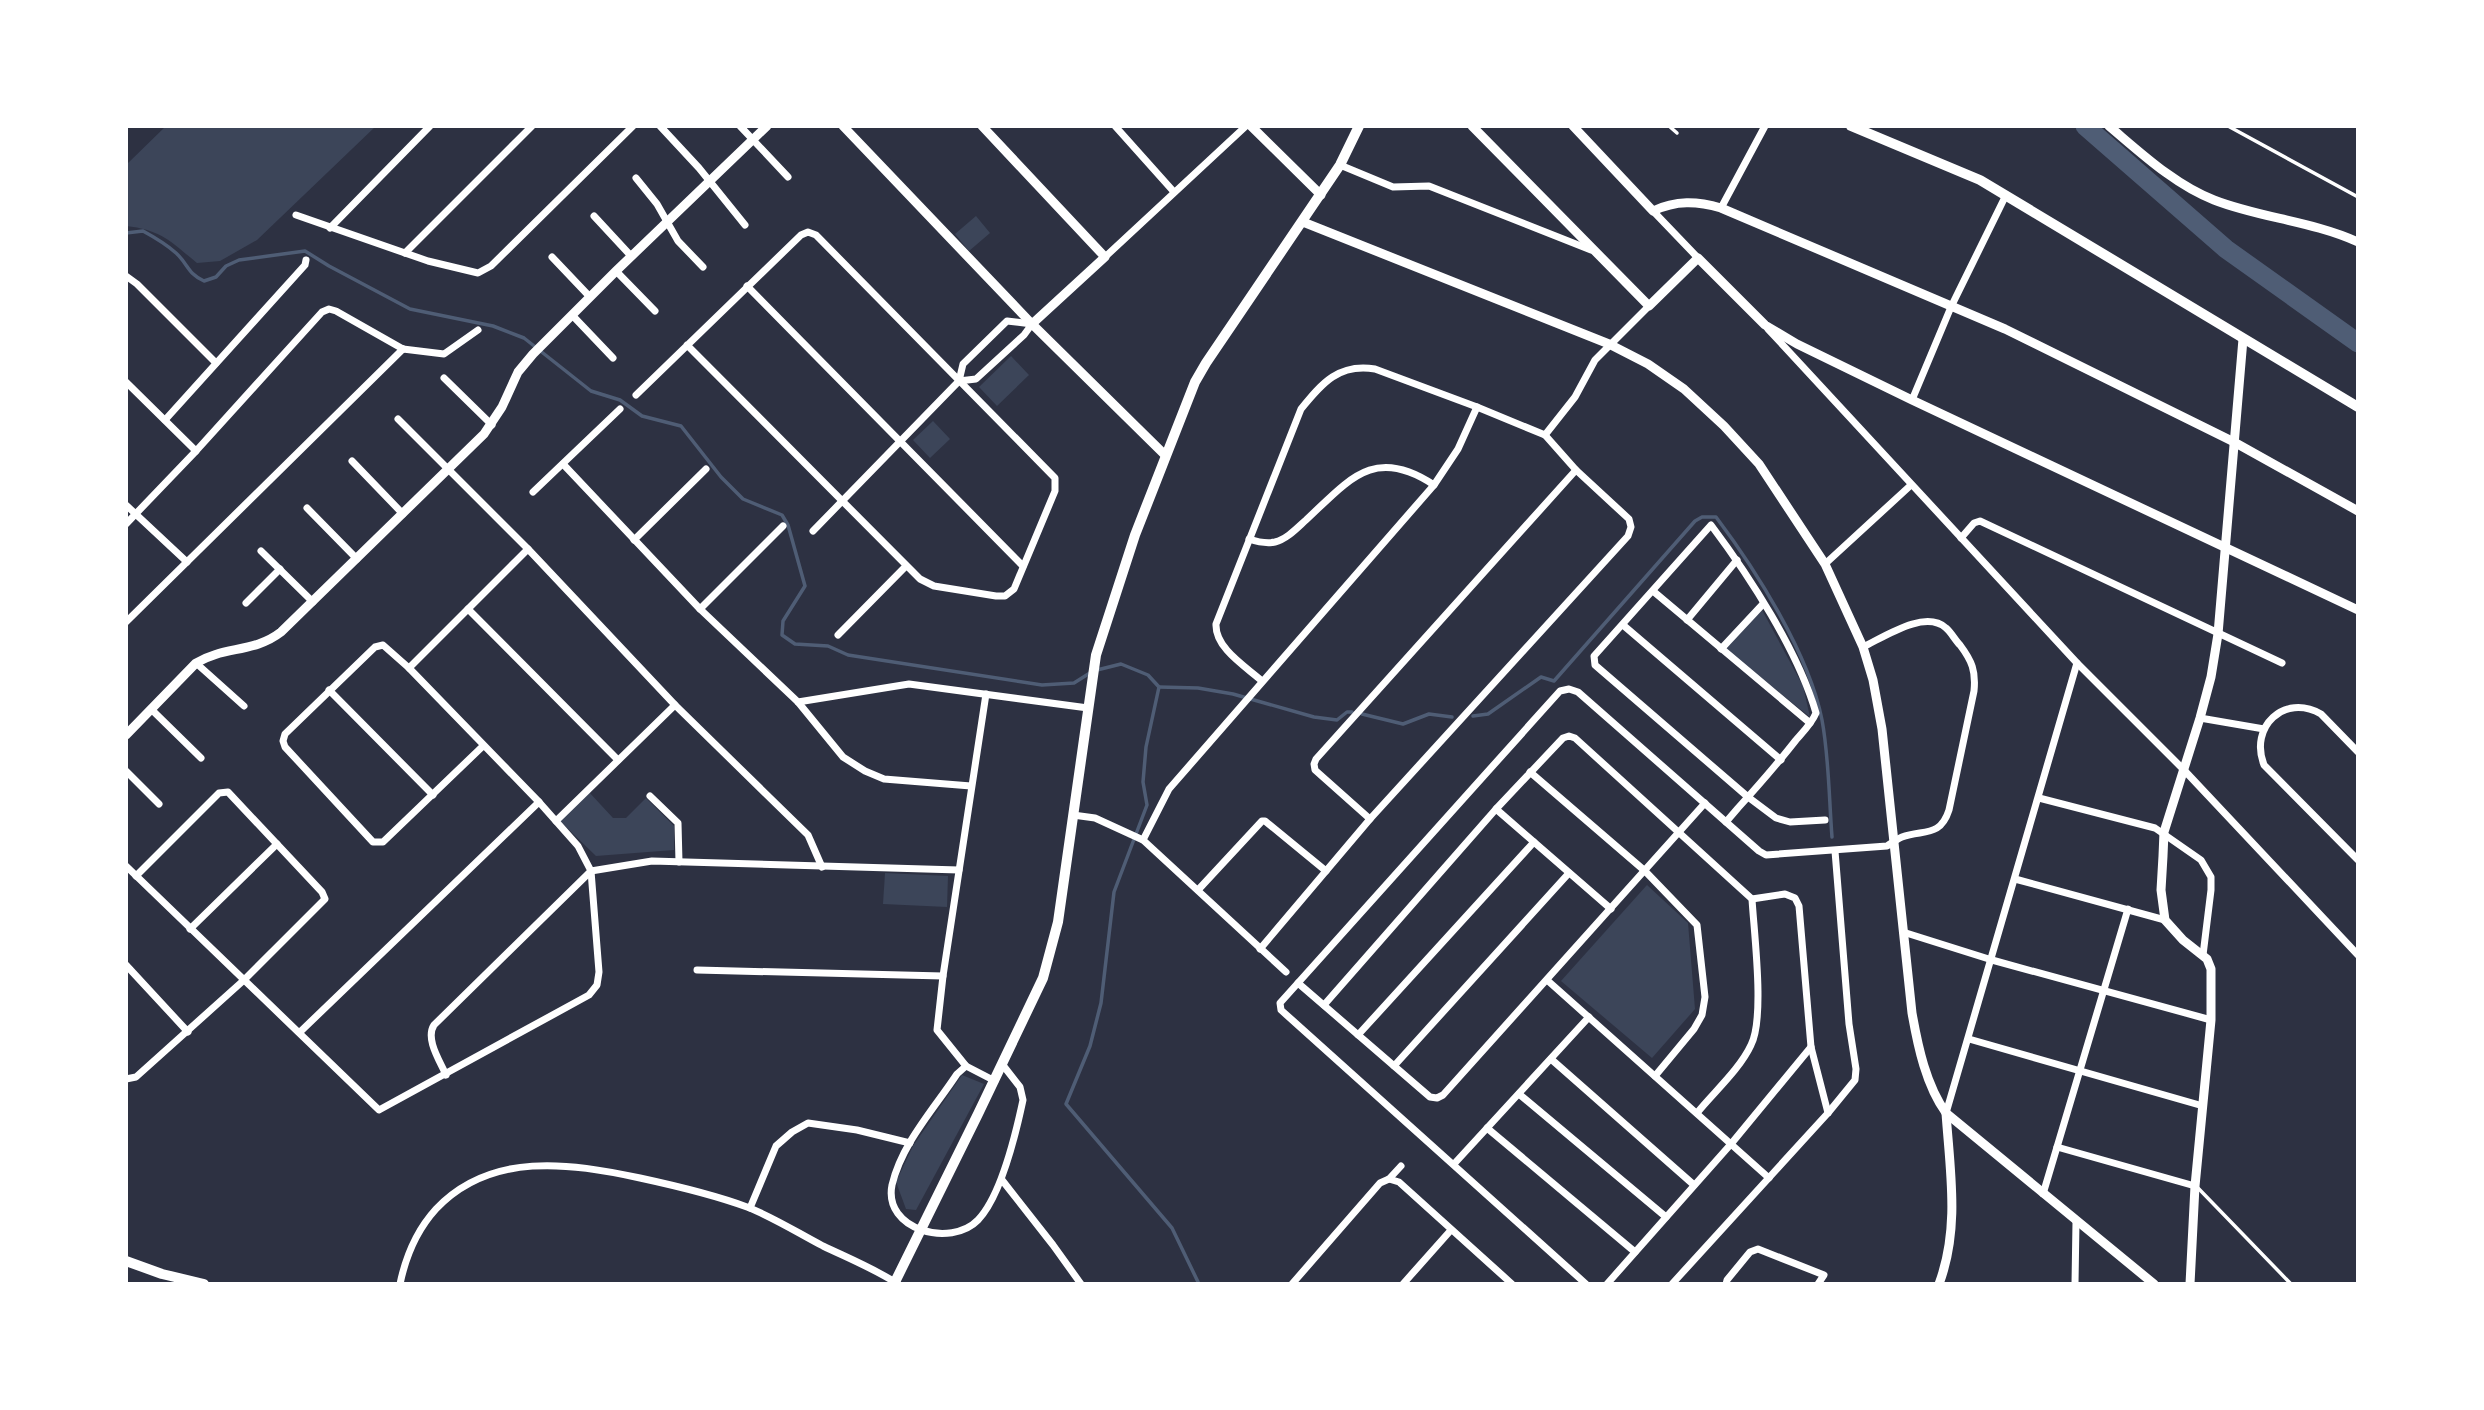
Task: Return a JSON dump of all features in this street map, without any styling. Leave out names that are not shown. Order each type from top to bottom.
[{"type":"main road","points":[[896,1283],[1033,1001],[1048,961],[1058,922],[1096,655],[1119,582],[1195,382],[1321,195],[1340,165],[1359,126]]},
{"type":"main road","points":[[1851,126],[1954,168],[2006,195],[2358,407]]},
{"type":"main road","points":[[126,1261],[162,1274],[204,1284]]},
{"type":"street","points":[[330,228],[430,126]]},
{"type":"street","points":[[405,253],[532,126]]},
{"type":"street","points":[[296,215],[405,253],[478,273],[485,271],[633,126]]},
{"type":"street","points":[[660,126],[710,181],[745,225]]},
{"type":"street","points":[[740,126],[788,177]]},
{"type":"street","points":[[126,735],[196,663],[225,651],[268,642],[313,602],[492,425],[518,372],[545,342],[767,126]]},
{"type":"street","points":[[843,126],[1032,324],[1166,455]]},
{"type":"street","points":[[982,126],[1105,257]]},
{"type":"street","points":[[1115,126],[1174,192]]},
{"type":"street","points":[[959,381],[976,379],[1024,335],[1032,324],[1248,126],[1321,195]]},
{"type":"street","points":[[1472,126],[1649,306]]},
{"type":"street","points":[[1573,126],[1765,325],[2077,663],[2184,771],[2358,955]]},
{"type":"street","points":[[1721,208],[1765,126]]},
{"type":"street","points":[[2109,126],[2162,168],[2206,196],[2228,205],[2337,233],[2358,242]]},
{"type":"street","points":[[1340,165],[1393,187],[1429,186],[1591,250]]},
{"type":"street","points":[[636,178],[657,204],[678,241],[703,267]]},
{"type":"street","points":[[1912,400],[1951,307],[2006,195]]},
{"type":"street","points":[[1653,211],[1676,202],[1694,202],[1721,208],[2005,329],[2234,442],[2358,511]]},
{"type":"street","points":[[594,216],[631,256]]},
{"type":"street","points":[[1303,222],[1609,344],[1648,363],[1684,388],[1759,464],[1825,564],[1863,647],[1878,704],[1915,1030],[1928,1077],[1946,1114],[2154,1284]]},
{"type":"street","points":[[636,395],[747,286],[801,235],[808,232],[816,235],[1055,478],[1055,491],[1014,589],[1005,596],[996,596],[934,586],[920,579],[687,345]]},
{"type":"street","points":[[552,257],[590,298]]},
{"type":"street","points":[[1545,435],[1575,397],[1595,360],[1698,258]]},
{"type":"street","points":[[165,420],[305,265],[306,260]]},
{"type":"street","points":[[616,271],[655,311]]},
{"type":"street","points":[[126,276],[216,363]]},
{"type":"street","points":[[747,286],[1023,566]]},
{"type":"street","points":[[126,524],[322,312],[329,309],[336,311],[403,349],[444,354],[478,330]]},
{"type":"street","points":[[572,315],[613,358]]},
{"type":"street","points":[[813,531],[959,381],[962,364],[1007,321],[1032,324]]},
{"type":"street","points":[[1765,325],[1912,400],[2358,610]]},
{"type":"street","points":[[2165,920],[2161,890],[2164,832],[2208,690],[2218,634],[2243,339]]},
{"type":"street","points":[[126,622],[403,349]]},
{"type":"street","points":[[1260,949],[1370,818],[1628,536],[1631,527],[1629,519],[1576,470],[1545,435],[1375,369],[1362,367],[1340,372],[1322,383],[1301,409],[1216,624],[1215,635],[1221,644],[1262,681]]},
{"type":"street","points":[[444,378],[492,425]]},
{"type":"street","points":[[126,382],[196,451]]},
{"type":"street","points":[[1141,839],[1169,789],[1434,485],[1458,449],[1478,407]]},
{"type":"street","points":[[533,492],[620,409]]},
{"type":"street","points":[[398,419],[528,549],[675,705],[807,835],[822,867]]},
{"type":"street","points":[[352,461],[402,514]]},
{"type":"street","points":[[563,464],[700,610],[798,702],[844,757],[865,771],[884,779],[971,786]]},
{"type":"street","points":[[1249,540],[1278,542],[1293,532],[1349,480],[1369,469],[1390,466],[1408,470],[1434,485]]},
{"type":"street","points":[[634,540],[706,469]]},
{"type":"street","points":[[1370,818],[1315,770],[1316,759],[1576,470]]},
{"type":"street","points":[[1825,564],[1911,485]]},
{"type":"street","points":[[126,505],[187,562]]},
{"type":"street","points":[[307,508],[357,559]]},
{"type":"street","points":[[1961,538],[1974,523],[1980,522],[2282,663]]},
{"type":"street","points":[[1726,822],[1748,797],[1781,760],[1816,713],[1802,672],[1737,560],[1711,525],[1594,656],[1595,665],[1748,797],[1784,821],[1825,820]]},
{"type":"street","points":[[700,610],[783,526]]},
{"type":"street","points":[[409,668],[528,549]]},
{"type":"street","points":[[261,551],[313,602]]},
{"type":"street","points":[[1687,620],[1737,560]]},
{"type":"street","points":[[838,635],[906,566]]},
{"type":"street","points":[[246,603],[280,569]]},
{"type":"street","points":[[1653,591],[1810,723]]},
{"type":"street","points":[[1721,649],[1763,604]]},
{"type":"street","points":[[468,609],[618,760]]},
{"type":"street","points":[[1586,1284],[1279,1007],[1298,982],[1560,691],[1569,689],[1578,692],[1766,855],[1887,846],[1902,837],[1937,829],[1947,816],[1974,691],[1975,671],[1968,656],[1946,627],[1932,621],[1916,622],[1863,647]]},
{"type":"street","points":[[1623,625],[1781,760]]},
{"type":"street","points":[[126,866],[379,1110],[589,995],[597,985],[599,972],[591,871],[578,846],[539,802],[386,646],[375,646],[285,734],[283,741],[285,747],[373,842],[383,842],[483,746]]},
{"type":"street","points":[[196,663],[244,706]]},
{"type":"street","points":[[1939,1284],[1948,1259],[1953,1219],[1946,1114],[2077,663]]},
{"type":"street","points":[[798,702],[909,684],[1088,708]]},
{"type":"street","points":[[329,690],[433,795]]},
{"type":"street","points":[[986,694],[937,1030],[966,1066],[995,1081]]},
{"type":"street","points":[[556,821],[675,705]]},
{"type":"street","points":[[2356,747],[2321,714],[2304,708],[2289,708],[2281,710],[2268,721],[2261,749],[2264,765],[2358,860]]},
{"type":"street","points":[[152,710],[201,758]]},
{"type":"street","points":[[2200,718],[2264,729]]},
{"type":"street","points":[[1324,1005],[1496,809],[1563,738],[1569,736],[1575,738],[1752,899],[1758,1007],[1755,1036],[1745,1055],[1696,1113]]},
{"type":"street","points":[[126,771],[159,804]]},
{"type":"street","points":[[1530,772],[1645,871],[1697,925],[1705,997],[1699,1022],[1655,1076]]},
{"type":"street","points":[[127,1079],[136,1077],[188,1032],[325,899],[322,892],[228,792],[219,793],[136,876]]},
{"type":"street","points":[[650,796],[678,823],[679,862]]},
{"type":"street","points":[[2039,798],[2155,828],[2201,860],[2211,877],[2203,955]]},
{"type":"street","points":[[300,1032],[539,802]]},
{"type":"street","points":[[1298,982],[1430,1097],[1437,1098],[1443,1095],[1705,803]]},
{"type":"street","points":[[1496,809],[1611,909]]},
{"type":"street","points":[[1073,816],[1096,818],[1141,839],[1286,972]]},
{"type":"street","points":[[1198,890],[1262,821],[1326,871]]},
{"type":"street","points":[[1358,1035],[1534,842]]},
{"type":"street","points":[[190,929],[277,844]]},
{"type":"street","points":[[1672,1284],[1855,1080],[1835,851]]},
{"type":"street","points":[[446,1075],[431,1039],[430,1031],[433,1025],[591,871],[652,861],[959,870]]},
{"type":"street","points":[[1394,1066],[1569,873]]},
{"type":"street","points":[[2015,879],[2165,920],[2183,940],[2203,955],[2211,970],[2211,1020],[2195,1186],[2190,1284]]},
{"type":"street","points":[[1752,899],[1785,894],[1795,898],[1799,906],[1811,1047],[1828,1113]]},
{"type":"street","points":[[2043,1194],[2128,909]]},
{"type":"street","points":[[1903,932],[1992,960],[2211,1020]]},
{"type":"street","points":[[126,965],[188,1032]]},
{"type":"street","points":[[697,970],[943,976]]},
{"type":"street","points":[[1547,980],[1769,1178]]},
{"type":"street","points":[[1454,1164],[1589,1017]]},
{"type":"street","points":[[1969,1039],[2203,1106]]},
{"type":"street","points":[[1607,1284],[1731,1144],[1811,1047]]},
{"type":"street","points":[[1551,1059],[1694,1185]]},
{"type":"street","points":[[966,1066],[957,1074],[910,1143],[891,1188],[895,1208],[903,1219],[921,1231],[938,1234],[965,1229],[978,1220],[1002,1180],[1023,1100],[1020,1087],[1002,1064]]},
{"type":"street","points":[[1519,1094],[1666,1217]]},
{"type":"street","points":[[750,1208],[776,1146],[808,1123],[857,1130],[910,1143]]},
{"type":"street","points":[[1487,1128],[1636,1252]]},
{"type":"street","points":[[2057,1147],[2195,1186]]},
{"type":"street","points":[[400,1284],[416,1235],[443,1202],[473,1181],[511,1168],[551,1165],[600,1170],[687,1188],[750,1208],[896,1283]]},
{"type":"street","points":[[1292,1284],[1380,1184],[1401,1166]]},
{"type":"street","points":[[1389,1179],[1399,1182],[1511,1284]]},
{"type":"street","points":[[1002,1180],[1081,1284]]},
{"type":"street","points":[[2075,1284],[2076,1222]]},
{"type":"street","points":[[1403,1284],[1451,1230]]},
{"type":"street","points":[[1726,1284],[1751,1252],[1759,1249],[1824,1275],[1818,1284]]},
{"type":"lane","points":[[1669,126],[1677,133]]},
{"type":"lane","points":[[2228,126],[2358,198]]},
{"type":"lane","points":[[2195,1186],[2291,1284]]},
{"type":"shaded area","points":[[166,126],[376,126],[257,240],[220,261],[197,263],[173,243],[157,234],[126,226],[126,165]]},
{"type":"shaded area","points":[[976,216],[990,233],[969,251],[955,234]]},
{"type":"shaded area","points":[[1011,356],[1029,375],[997,406],[979,387]]},
{"type":"shaded area","points":[[933,421],[950,439],[930,458],[913,440]]},
{"type":"shaded area","points":[[1762,610],[1803,686],[1810,717],[1725,649]]},
{"type":"shaded area","points":[[588,791],[613,818],[626,818],[646,798],[674,826],[674,850],[596,856],[560,821]]},
{"type":"shaded area","points":[[885,873],[948,876],[947,907],[883,904]]},
{"type":"shaded area","points":[[1647,885],[1688,923],[1695,1009],[1652,1058],[1561,981]]},
{"type":"shaded area","points":[[962,1075],[984,1084],[916,1210],[906,1209],[896,1182],[913,1146]]},
{"type":"waterway","points":[[2085,126],[2226,249],[2358,343]]},
{"type":"waterway","points":[[126,233],[143,231],[156,238],[176,253],[191,272],[204,281],[216,277],[226,266],[239,260],[305,251],[410,309],[493,326],[524,338],[591,391],[620,400],[642,416],[681,426],[721,477],[743,499],[782,515],[788,525],[805,586],[783,621],[782,635],[795,644],[828,646],[848,655],[1042,685],[1074,683],[1093,671],[1121,664],[1148,675],[1159,687],[1146,747],[1143,782],[1147,805],[1114,892],[1101,1003],[1090,1046],[1066,1104],[1172,1228],[1199,1284]]},
{"type":"waterway","points":[[1473,716],[1488,714],[1541,677],[1554,681],[1695,521],[1702,517],[1716,517],[1764,587],[1806,668],[1822,720],[1832,837]]},
{"type":"waterway","points":[[1159,687],[1198,688],[1233,694],[1314,717],[1337,720],[1347,712],[1352,712]]},
{"type":"waterway","points":[[1362,714],[1403,724],[1429,714],[1452,717]]}]
